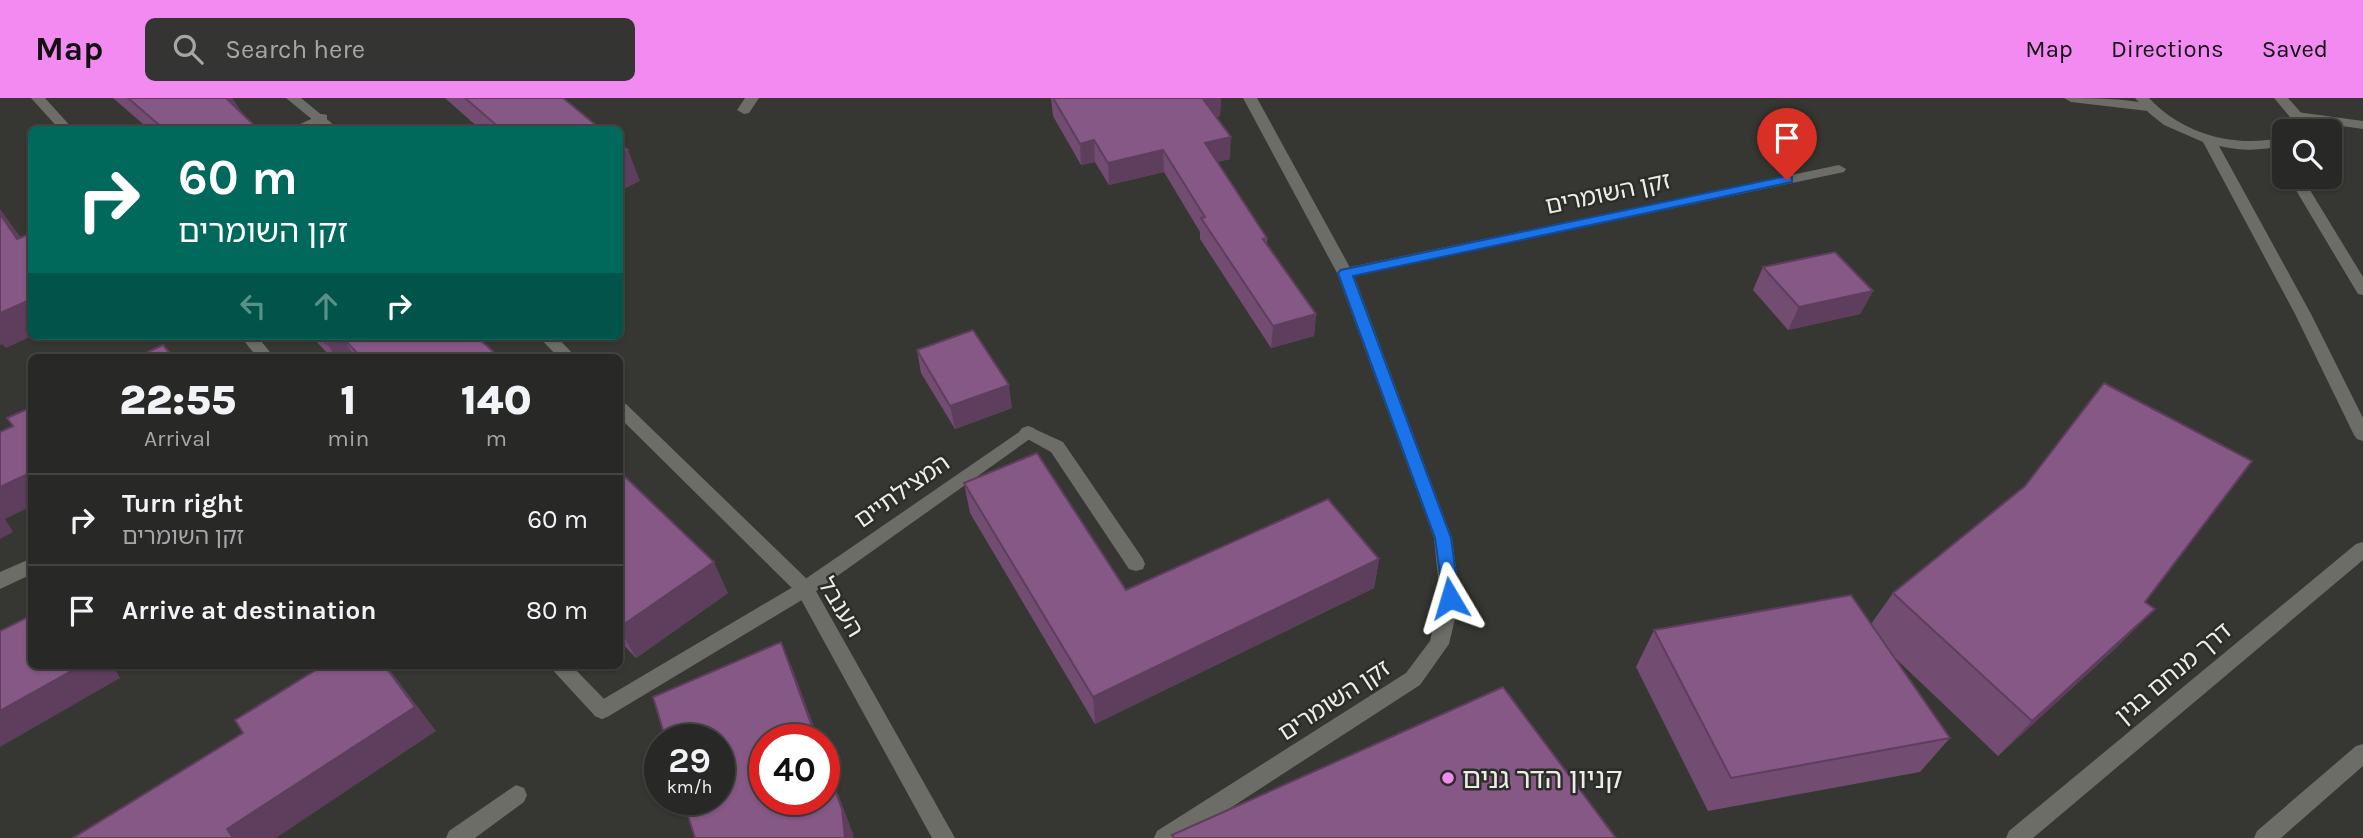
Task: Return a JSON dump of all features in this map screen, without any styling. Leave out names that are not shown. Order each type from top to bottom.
[{"type":"street","points":[[38,98],[64,126]]},
{"type":"street","points":[[293,98],[330,126]]},
{"type":"street","name":"זקן השומרים","points":[[1165,838],[1413,679],[1438,644],[1450,598],[1443,538],[1345,273],[1250,98]]},
{"type":"street","points":[[2071,98],[2145,102],[2173,124],[2208,138],[2244,145],[2272,143]]},
{"type":"street","points":[[2281,98],[2297,116],[2363,125]]},
{"type":"street","points":[[303,126],[322,118]]},
{"type":"street","points":[[2208,138],[2303,314],[2363,435]]},
{"type":"street","name":"זקן השומרים","points":[[1345,273],[1839,169]]},
{"type":"street","points":[[2302,189],[2363,290]]},
{"type":"street","points":[[251,340],[263,354]]},
{"type":"street","points":[[550,340],[565,354]]},
{"type":"street","name":"הענבל","points":[[623,411],[805,589],[944,838]]},
{"type":"street","name":"המצילתיים","points":[[562,669],[602,710],[805,589],[1028,432],[1057,447],[1136,564]]},
{"type":"street","name":"דרך מנחם בגין","points":[[2017,838],[2363,549]]},
{"type":"street","points":[[0,582],[28,567]]},
{"type":"street","points":[[2265,838],[2363,753]]},
{"type":"street","points":[[457,838],[516,795]]},
{"type":"building","points":[[128,98],[226,98],[255,126],[160,126]]},
{"type":"building","points":[[465,98],[563,98],[597,126],[497,126]]},
{"type":"building","points":[[1053,98],[1209,98],[1203,99],[1231,137],[1205,143],[1267,238],[1263,239],[1316,314],[1273,326],[1201,218],[1205,217],[1163,150],[1108,163],[1094,140],[1080,144]]},
{"type":"building","points":[[0,214],[17,239],[28,235],[28,301],[0,313]]},
{"type":"building","points":[[1835,252],[1873,291],[1799,307],[1763,267]]},
{"type":"building","points":[[973,330],[1009,385],[950,406],[917,350]]},
{"type":"building","points":[[345,340],[480,340],[496,354],[358,354]]},
{"type":"building","points":[[163,345],[170,354],[144,354]]},
{"type":"building","points":[[2104,383],[2252,461],[2145,602],[2155,609],[2032,721],[1893,593],[2025,486]]},
{"type":"building","points":[[28,409],[28,474],[0,487],[0,432],[13,426],[7,418]]},
{"type":"building","points":[[1037,453],[1126,590],[1328,499],[1379,559],[1093,697],[964,483]]},
{"type":"building","points":[[623,475],[714,562],[623,625]]},
{"type":"building","points":[[1851,595],[1950,738],[1731,778],[1654,630]]},
{"type":"building","points":[[28,617],[28,669],[75,669],[0,711],[0,631]]},
{"type":"building","points":[[781,642],[811,724],[749,724],[749,815],[840,815],[840,804],[845,838],[695,838],[688,815],[735,815],[735,724],[661,724],[653,697]]},
{"type":"building","points":[[318,669],[387,669],[415,707],[227,829],[233,838],[73,838],[243,733],[235,720]]},
{"type":"building","name":"קניון הדר גנים","points":[[1503,687],[1616,838],[1174,838],[1172,835]]},
{"type":"place","name":"קניון הדר גנים","points":[[1448,778]]},
{"type":"route","points":[[1450,598],[1443,538],[1345,273],[1787,180]]}]
